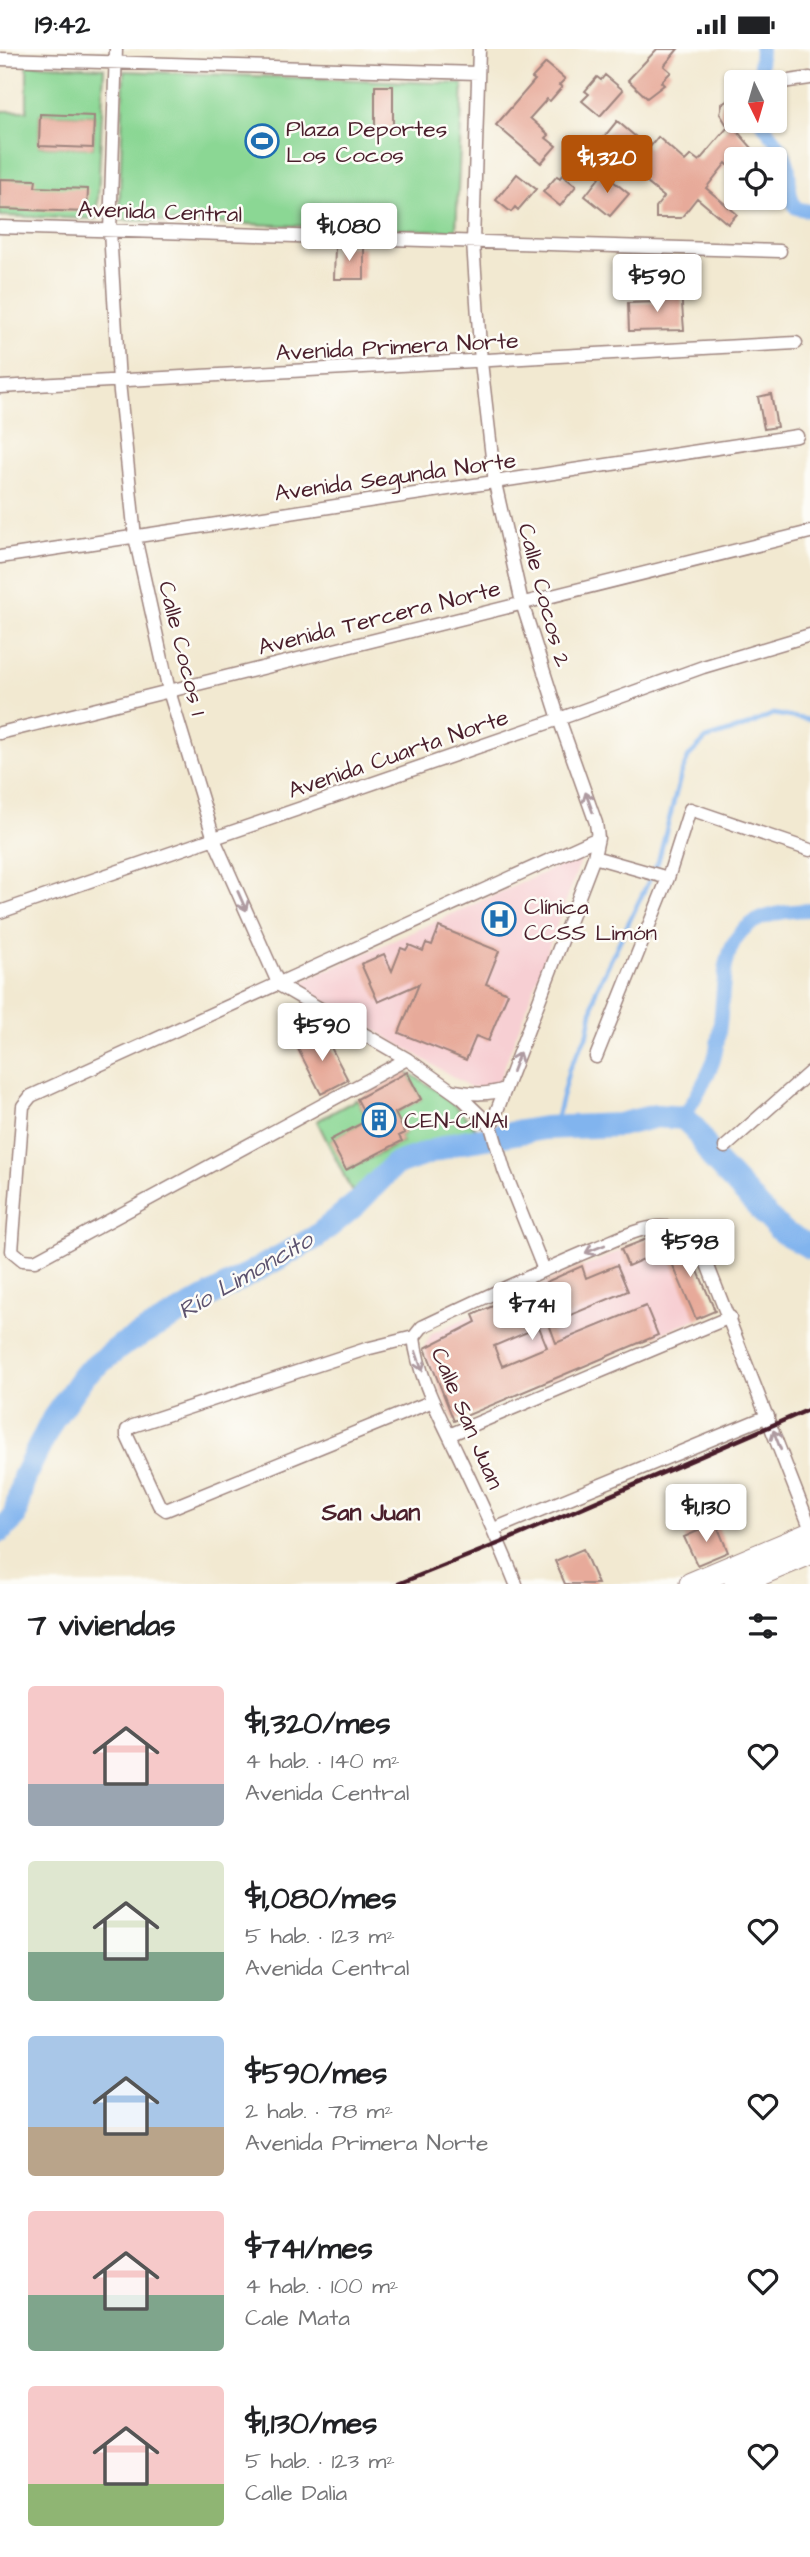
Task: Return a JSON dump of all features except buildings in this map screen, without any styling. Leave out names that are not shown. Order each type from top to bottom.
[{"type":"highway","points":[[691,1584],[810,1534]]},
{"type":"highway","points":[[736,1584],[810,1553]]},
{"type":"street","name":"Calle Cocos 1","points":[[116,49],[110,230],[119,382],[135,537],[169,691],[214,839],[279,985]]},
{"type":"street","name":"Calle Cocos 2","points":[[479,49],[473,242],[481,362],[495,483],[522,603],[596,823],[598,838],[594,857],[491,1126]]},
{"type":"street","points":[[0,59],[478,73]]},
{"type":"street","points":[[788,81],[810,78]]},
{"type":"street","name":"Avenida Central","points":[[0,227],[780,251]]},
{"type":"street","name":"Avenida Primera Norte","points":[[0,387],[796,344]]},
{"type":"street","name":"Avenida Segunda Norte","points":[[0,557],[797,436]]},
{"type":"street","name":"Avenida Tercera Norte","points":[[0,733],[810,532]]},
{"type":"street","name":"Avenida Cuarta Norte","points":[[0,912],[703,667],[810,635]]},
{"type":"street","points":[[596,1057],[668,878],[690,809],[810,850]]},
{"type":"street","points":[[407,1059],[35,1261],[23,1261],[12,1251],[23,1106],[31,1096],[598,838]]},
{"type":"street","points":[[594,857],[668,878]]},
{"type":"street","points":[[279,985],[407,1059],[451,1090],[491,1126],[504,1170],[544,1270]]},
{"type":"street","points":[[725,1147],[810,1072]]},
{"type":"street","points":[[451,1090],[476,1094],[505,1089]]},
{"type":"street","name":"Calle San Juan","points":[[516,1584],[494,1529],[433,1401],[416,1353],[414,1337],[422,1327],[544,1270],[642,1230],[676,1228],[689,1233],[700,1246],[810,1527]]},
{"type":"street","points":[[449,1435],[730,1317]]},
{"type":"street","points":[[414,1337],[366,1349],[133,1426],[127,1430],[127,1436],[159,1505],[166,1510],[433,1401]]},
{"type":"street","points":[[494,1529],[768,1416]]},
{"type":"shaded area","name":"Clínica CCSS Limón","points":[[583,855],[499,1081],[487,1088],[470,1087],[297,984]]},
{"type":"shaded area","points":[[649,1238],[684,1239],[715,1311],[454,1421],[423,1349],[432,1333]]},
{"type":"green space","points":[[27,64],[104,68],[97,219],[0,216],[0,111],[27,111]],"holes":[[[40,114],[94,116],[93,148],[39,146]]]},
{"type":"green space","points":[[124,71],[463,84],[456,231],[119,220]]},
{"type":"green space","points":[[407,1072],[461,1111],[476,1129],[388,1160],[352,1192],[317,1121],[357,1099],[366,1116],[376,1111],[368,1094],[379,1087],[391,1108],[331,1140],[347,1170],[402,1142],[399,1136],[405,1133],[400,1123],[387,1117],[421,1099]]},
{"type":"waterway","points":[[760,70],[761,49]]},
{"type":"waterway","points":[[770,133],[786,158],[791,197],[796,208],[810,211]]},
{"type":"waterway","points":[[554,1128],[569,1069],[588,1033],[596,990],[658,862],[681,774],[689,756],[706,739],[747,726],[773,714],[810,720]]},
{"type":"waterway","points":[[684,1118],[714,1059],[728,957],[736,939],[751,924],[775,914],[810,910]]},
{"type":"waterway","name":"Río Limoncito","points":[[0,1531],[14,1518],[24,1477],[53,1419],[84,1375],[122,1345],[316,1237],[356,1204],[394,1165],[456,1143],[544,1128],[619,1125],[656,1116],[684,1118],[695,1129],[714,1160],[781,1231],[810,1247]]},
{"type":"railway","points":[[398,1584],[500,1543],[810,1409]]},
{"type":"place","name":"Plaza Deportes Los Cocos","points":[[262,141]]},
{"type":"place","name":"Clínica CCSS Limón","points":[[499,919]]},
{"type":"place","name":"CEN-CINAI","points":[[379,1120]]},
{"type":"district","name":"San Juan","points":[[371,1512]]}]
